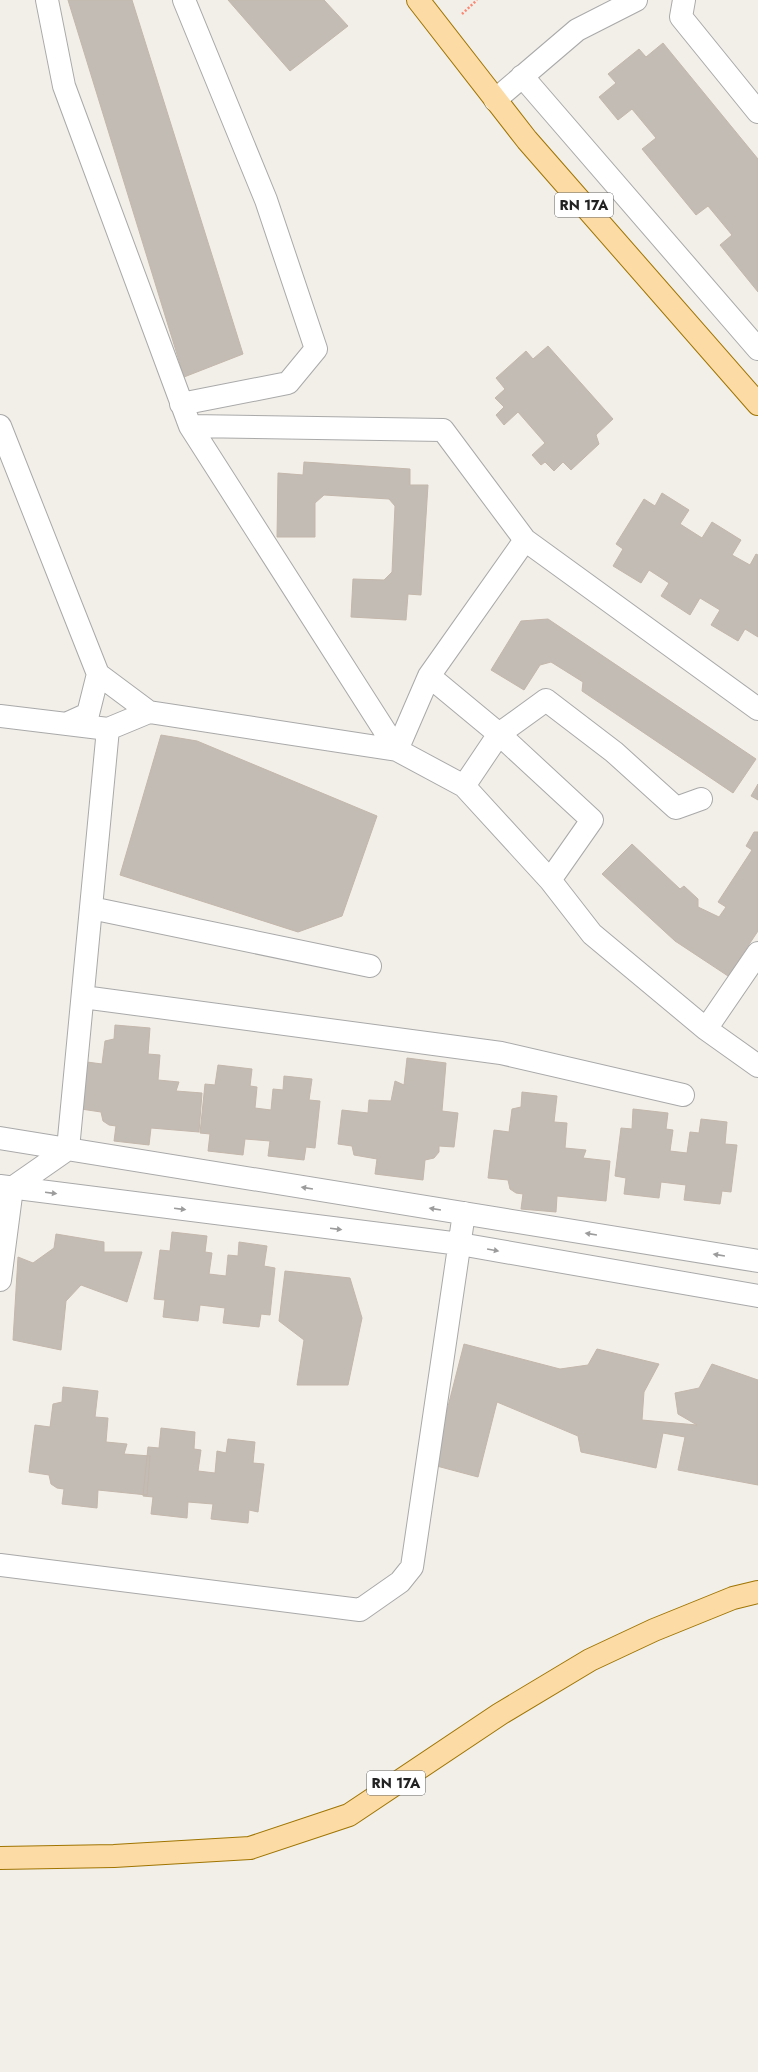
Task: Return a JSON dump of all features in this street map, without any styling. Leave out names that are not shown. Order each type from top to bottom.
[{"type":"main road","name":"RN 17A","points":[[418,0],[527,140],[758,404]]},
{"type":"main road","name":"RN 17A","points":[[0,1858],[114,1856],[250,1848],[349,1815],[500,1714],[590,1660],[654,1630],[733,1598],[758,1592]]},
{"type":"street","points":[[48,0],[64,86],[190,426],[397,750]]},
{"type":"street","points":[[181,404],[288,383],[316,349],[266,200],[184,0]]},
{"type":"street","points":[[495,100],[577,30],[636,0]]},
{"type":"street","points":[[684,0],[681,17],[758,112]]},
{"type":"street","points":[[522,76],[758,349]]},
{"type":"street","points":[[0,426],[98,674],[148,712],[397,750],[464,786],[550,880],[592,934],[706,1029],[758,1066]]},
{"type":"street","points":[[190,426],[443,430],[525,540],[758,709]]},
{"type":"street","points":[[397,750],[428,676],[525,540]]},
{"type":"street","points":[[66,724],[88,714],[98,674]]},
{"type":"street","points":[[428,676],[499,734],[592,820],[550,880]]},
{"type":"street","points":[[464,786],[499,734],[546,700],[614,752],[676,808],[701,799]]},
{"type":"street","points":[[0,716],[108,729],[148,712]]},
{"type":"street","points":[[68,1149],[108,729]]},
{"type":"street","points":[[91,908],[370,966]]},
{"type":"street","points":[[706,1029],[758,953]]},
{"type":"street","points":[[83,997],[501,1054],[683,1095]]},
{"type":"street","points":[[0,1138],[758,1261]]},
{"type":"street","points":[[6,1187],[68,1149]]},
{"type":"street","points":[[6,1187],[460,1244],[758,1296]]},
{"type":"street","points":[[0,1280],[6,1187]]},
{"type":"street","points":[[0,1565],[360,1610],[400,1582],[412,1567],[464,1213]]},
{"type":"building","points":[[68,0],[132,0],[243,354],[184,377]]},
{"type":"building","points":[[228,0],[324,0],[348,26],[290,71]]},
{"type":"building","points":[[663,43],[758,159],[758,292],[720,245],[732,235],[708,206],[696,215],[642,149],[656,138],[632,109],[618,120],[599,97],[616,83],[608,74],[639,49],[646,57]]},
{"type":"building","points":[[548,346],[613,419],[596,435],[599,444],[571,470],[563,462],[554,471],[545,462],[541,465],[532,455],[545,443],[518,412],[504,425],[496,415],[504,407],[495,398],[505,389],[496,378],[526,351],[533,359]]},
{"type":"building","points":[[304,462],[410,469],[410,485],[428,485],[421,595],[408,594],[406,620],[351,617],[353,579],[384,580],[392,572],[395,506],[389,499],[324,495],[315,503],[315,537],[277,537],[278,473],[303,475]]},
{"type":"building","points":[[662,493],[689,510],[680,524],[702,538],[712,522],[741,540],[732,555],[750,565],[756,554],[758,555],[758,637],[745,629],[738,641],[711,625],[720,610],[700,598],[690,615],[661,596],[669,583],[649,570],[641,583],[613,566],[623,549],[616,544],[644,499],[655,506]]},
{"type":"building","points":[[548,619],[756,759],[733,793],[582,691],[583,682],[551,662],[540,665],[524,690],[491,670],[521,621]]},
{"type":"building","points":[[161,735],[197,741],[377,816],[342,916],[298,932],[120,875]]},
{"type":"building","points":[[758,784],[758,800],[751,796]]},
{"type":"building","points":[[754,832],[758,832],[758,931],[728,976],[675,941],[602,874],[632,844],[680,889],[684,886],[698,899],[698,907],[719,917],[726,907],[718,902],[752,850],[746,846]]},
{"type":"building","points":[[115,1025],[150,1028],[148,1054],[160,1055],[158,1080],[179,1082],[176,1091],[202,1093],[199,1132],[151,1128],[149,1145],[114,1141],[116,1126],[109,1125],[103,1121],[101,1112],[81,1109],[87,1062],[102,1064],[105,1041],[114,1039]]},
{"type":"building","points":[[407,1058],[446,1063],[442,1111],[458,1113],[454,1147],[439,1146],[439,1152],[434,1158],[425,1160],[423,1180],[375,1174],[377,1159],[354,1155],[352,1146],[338,1144],[342,1110],[368,1113],[369,1100],[391,1101],[395,1081],[404,1085]]},
{"type":"building","points":[[218,1065],[252,1069],[250,1086],[257,1087],[255,1108],[271,1110],[273,1089],[283,1090],[284,1076],[312,1079],[309,1100],[320,1101],[315,1148],[306,1147],[304,1160],[268,1156],[270,1141],[245,1139],[243,1155],[208,1151],[210,1134],[200,1133],[205,1084],[215,1085]]},
{"type":"building","points":[[522,1092],[557,1096],[554,1122],[567,1123],[565,1148],[586,1150],[583,1158],[610,1161],[606,1201],[557,1196],[556,1212],[521,1209],[523,1194],[516,1193],[510,1189],[508,1180],[488,1178],[494,1130],[509,1132],[512,1109],[521,1107]]},
{"type":"building","points":[[633,1109],[668,1113],[666,1129],[673,1130],[670,1151],[687,1153],[690,1132],[699,1133],[701,1119],[727,1122],[725,1144],[737,1145],[731,1192],[722,1191],[720,1204],[684,1200],[686,1185],[661,1182],[659,1198],[624,1194],[626,1178],[615,1176],[621,1128],[632,1129]]},
{"type":"building","points":[[172,1232],[207,1236],[205,1252],[212,1253],[209,1274],[226,1276],[228,1255],[238,1256],[239,1242],[267,1246],[264,1266],[275,1268],[270,1315],[261,1314],[259,1327],[223,1323],[225,1308],[200,1305],[198,1321],[163,1317],[165,1300],[154,1299],[160,1250],[170,1251]]},
{"type":"building","points":[[56,1234],[104,1242],[104,1252],[142,1252],[127,1302],[81,1285],[66,1301],[61,1350],[13,1340],[18,1257],[33,1263],[54,1248]]},
{"type":"building","points":[[285,1271],[350,1278],[362,1318],[348,1385],[297,1385],[304,1340],[279,1321]]},
{"type":"building","points":[[464,1344],[560,1369],[588,1365],[597,1349],[659,1364],[644,1392],[642,1420],[697,1425],[678,1414],[675,1393],[699,1388],[712,1364],[758,1380],[758,1485],[678,1470],[685,1437],[663,1433],[656,1468],[581,1452],[578,1436],[497,1402],[478,1477],[433,1465]]},
{"type":"building","points":[[63,1387],[98,1391],[95,1417],[108,1418],[106,1442],[127,1444],[124,1454],[150,1456],[147,1495],[98,1490],[97,1508],[62,1504],[64,1489],[57,1488],[51,1484],[49,1475],[29,1472],[35,1425],[50,1427],[53,1404],[62,1402]]},
{"type":"building","points":[[161,1428],[195,1432],[194,1449],[201,1450],[198,1471],[215,1473],[217,1451],[226,1453],[228,1439],[255,1442],[253,1463],[264,1464],[258,1512],[249,1510],[248,1523],[211,1519],[213,1504],[188,1502],[187,1518],[151,1514],[153,1497],[143,1496],[148,1447],[159,1448]]}]
